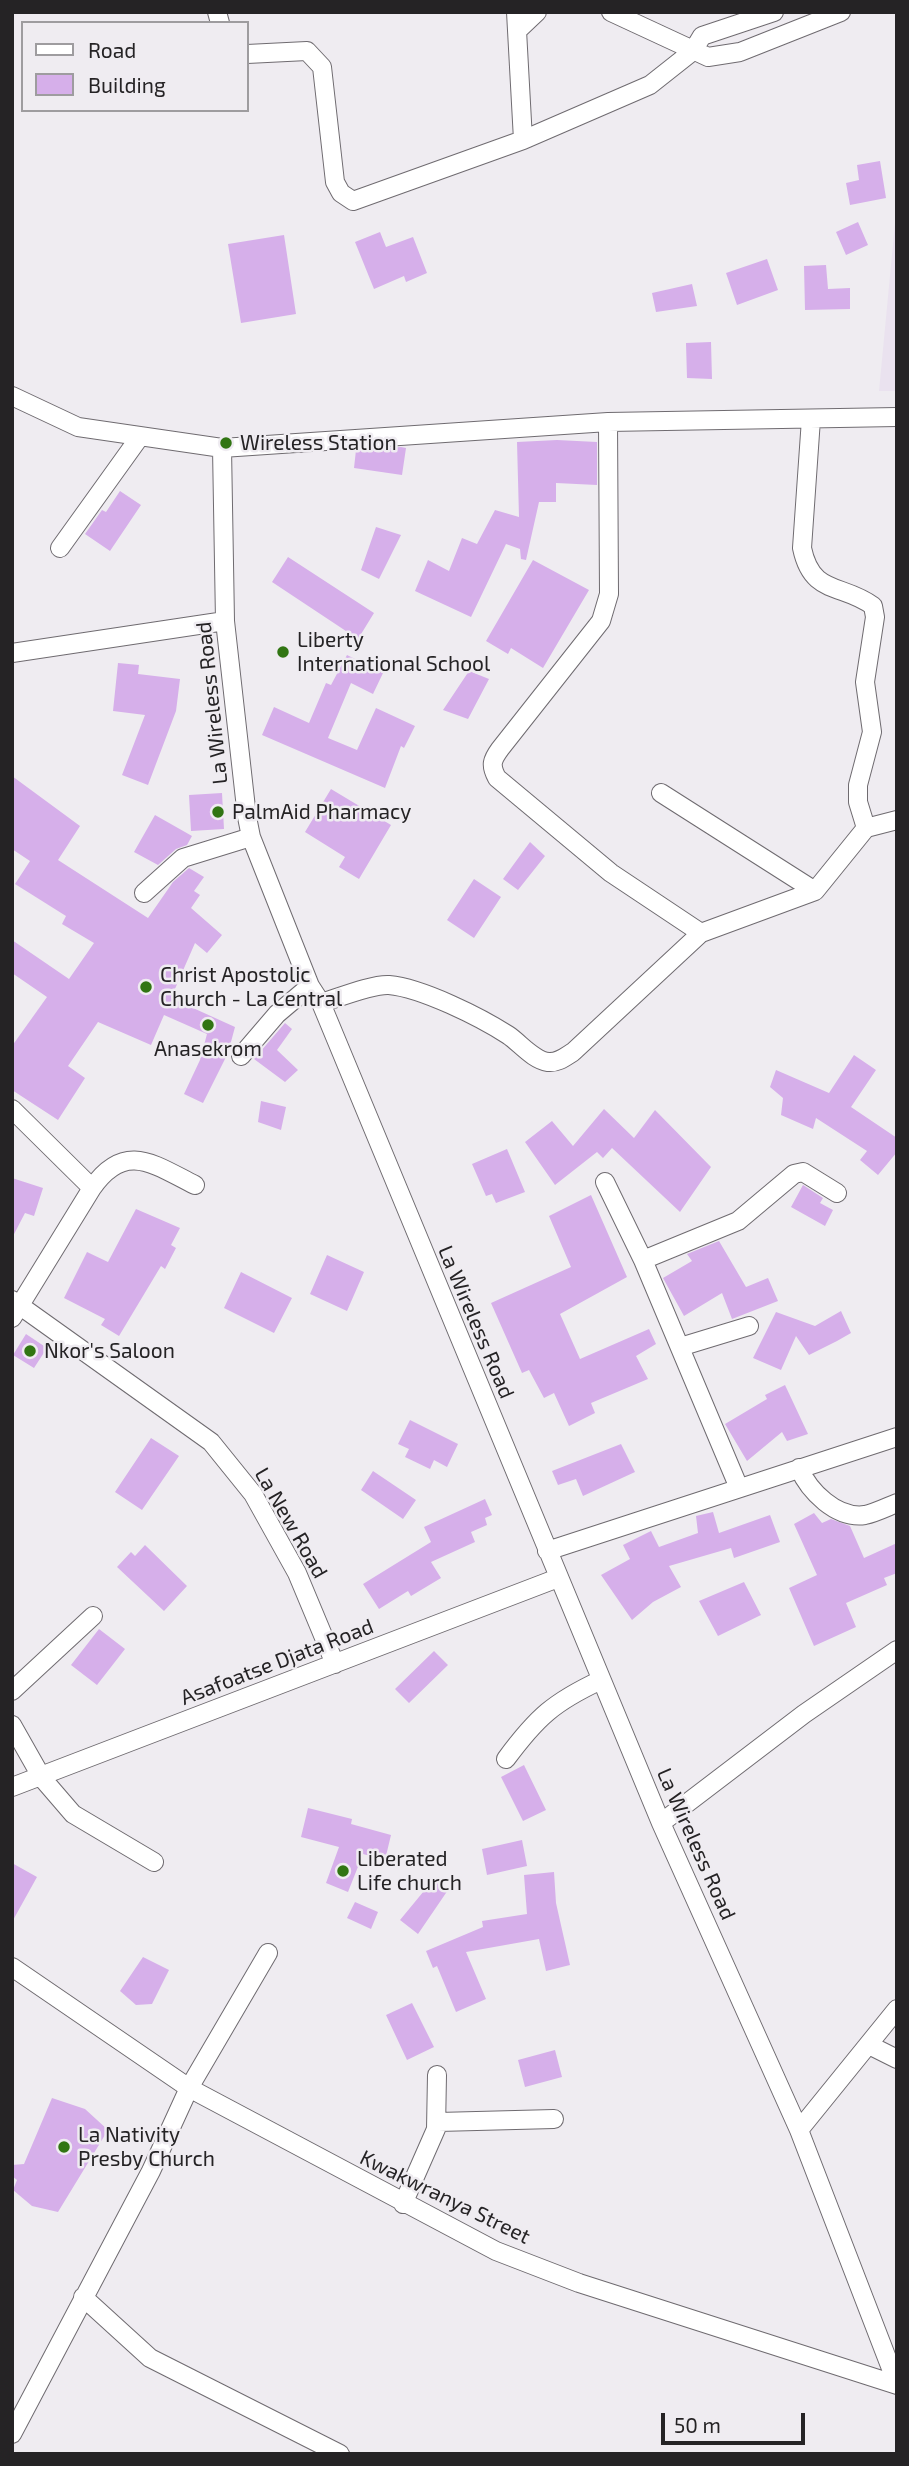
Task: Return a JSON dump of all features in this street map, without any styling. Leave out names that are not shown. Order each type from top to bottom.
[{"type":"street","points":[[523,140],[517,21],[537,12]]},
{"type":"street","points":[[611,12],[708,58],[724,56],[841,12]]},
{"type":"street","points":[[248,54],[307,51],[322,67],[335,181],[341,193],[353,201],[523,140],[650,85],[693,51],[702,36],[774,12]]},
{"type":"street","points":[[12,396],[78,427],[222,448],[608,422],[897,417]]},
{"type":"street","points":[[811,419],[802,548],[805,563],[827,588],[863,599],[873,606],[875,617],[865,682],[872,732],[858,785],[858,802],[866,828]]},
{"type":"street","points":[[608,422],[608,594],[601,621],[500,749],[492,760],[492,769],[497,778],[611,873],[701,933]]},
{"type":"street","points":[[60,548],[139,438]]},
{"type":"street","name":"La Wireless Road","points":[[222,448],[225,621],[251,837],[310,986],[321,1003],[601,1680],[799,2130],[897,2385]]},
{"type":"street","points":[[12,653],[225,621]]},
{"type":"street","points":[[661,793],[815,891]]},
{"type":"street","points":[[321,1003],[387,985],[425,995],[481,1021],[507,1034],[538,1059],[559,1061],[573,1052],[701,933],[815,891],[866,828],[897,820]]},
{"type":"street","points":[[144,893],[183,858],[251,837]]},
{"type":"street","points":[[241,1056],[277,1014],[310,986]]},
{"type":"street","points":[[12,1109],[92,1188]]},
{"type":"street","points":[[15,1307],[92,1188],[103,1173],[118,1162],[143,1159],[195,1185]]},
{"type":"street","points":[[643,1260],[738,1221],[794,1174],[803,1172],[837,1193]]},
{"type":"street","points":[[604,1182],[643,1260],[739,1488]]},
{"type":"street","name":"La New Road","points":[[15,1307],[211,1442],[253,1494],[266,1516],[297,1573],[335,1664]]},
{"type":"street","points":[[680,1347],[749,1326]]},
{"type":"street","points":[[547,1551],[897,1437]]},
{"type":"street","points":[[799,1468],[814,1493],[827,1503],[846,1511],[869,1514],[897,1503]]},
{"type":"street","name":"Asafoatse Djata Road","points":[[12,1787],[42,1778],[558,1578]]},
{"type":"street","points":[[12,1691],[93,1616]]},
{"type":"street","points":[[662,1823],[804,1714],[897,1650]]},
{"type":"street","points":[[506,1759],[532,1724],[562,1698],[601,1680]]},
{"type":"street","points":[[12,1725],[42,1778],[73,1814],[154,1862]]},
{"type":"street","points":[[12,2434],[150,2171],[189,2088],[268,1953]]},
{"type":"street","name":"Kwakwranya Street","points":[[12,1967],[189,2088],[496,2252],[579,2283],[897,2385]]},
{"type":"street","points":[[799,2130],[897,2009]]},
{"type":"street","points":[[869,2045],[897,2059]]},
{"type":"street","points":[[403,2204],[438,2122],[437,2075]]},
{"type":"street","points":[[438,2122],[554,2119]]},
{"type":"street","points":[[83,2297],[150,2358],[338,2453]]},
{"type":"shaded area","points":[[897,202],[897,391],[879,391]]},
{"type":"building","points":[[880,161],[886,198],[850,205],[846,183],[859,180],[857,165]]},
{"type":"building","points":[[858,222],[868,245],[846,255],[836,232]]},
{"type":"building","points":[[380,232],[386,247],[413,237],[427,273],[406,282],[404,276],[374,289],[355,242]]},
{"type":"building","points":[[284,235],[296,314],[241,323],[228,244]]},
{"type":"building","points":[[767,259],[778,290],[737,305],[726,273]]},
{"type":"building","points":[[826,265],[828,289],[850,288],[850,309],[805,310],[804,266]]},
{"type":"building","points":[[692,284],[697,306],[656,312],[652,293]]},
{"type":"building","points":[[711,342],[712,379],[687,378],[686,343]]},
{"type":"building","points":[[517,442],[597,442],[597,485],[556,483],[556,502],[539,502],[526,560],[521,559],[520,549],[506,544],[471,617],[415,591],[428,560],[449,571],[462,538],[477,544],[495,510],[519,517]]},
{"type":"building","points":[[406,448],[402,475],[354,468],[356,450]]},
{"type":"building","points":[[120,491],[141,505],[110,551],[85,534],[102,510],[106,512]]},
{"type":"building","points":[[376,527],[401,535],[379,579],[361,570]]},
{"type":"building","points":[[288,557],[374,613],[358,639],[272,582]]},
{"type":"building","points":[[533,560],[589,590],[543,668],[511,648],[508,654],[486,641]]},
{"type":"building","points":[[347,655],[383,673],[373,694],[351,683],[328,738],[357,750],[376,708],[415,726],[404,748],[401,746],[385,788],[262,735],[274,707],[309,723],[326,683],[331,685]]},
{"type":"building","points":[[118,663],[139,665],[138,674],[180,679],[176,711],[148,785],[122,775],[145,715],[113,711]]},
{"type":"building","points":[[469,671],[489,679],[468,719],[443,710]]},
{"type":"building","points":[[12,776],[80,826],[58,860],[148,918],[173,882],[189,868],[204,877],[194,891],[200,895],[191,908],[222,935],[207,953],[195,943],[171,998],[235,1027],[228,1053],[203,1103],[184,1094],[200,1060],[207,1034],[164,1015],[151,1045],[98,1022],[68,1066],[85,1078],[58,1120],[12,1090],[12,1046],[47,997],[12,973],[12,940],[69,979],[94,943],[62,924],[66,916],[15,884],[30,861],[12,849]]},
{"type":"building","points":[[331,789],[391,825],[359,879],[339,867],[345,857],[305,832]]},
{"type":"building","points":[[222,793],[224,829],[191,831],[189,795]]},
{"type":"building","points":[[155,815],[192,836],[187,845],[176,849],[158,865],[134,852]]},
{"type":"building","points":[[530,842],[545,856],[518,890],[503,879]]},
{"type":"building","points":[[474,879],[501,897],[474,938],[447,920]]},
{"type":"building","points":[[285,1023],[292,1029],[277,1050],[298,1070],[285,1082],[254,1059]]},
{"type":"building","points":[[854,1055],[876,1070],[851,1107],[897,1138],[897,1152],[878,1175],[860,1160],[867,1151],[816,1118],[813,1129],[781,1115],[783,1098],[770,1087],[776,1070],[829,1093]]},
{"type":"building","points":[[261,1101],[286,1107],[281,1130],[258,1122]]},
{"type":"building","points":[[604,1109],[634,1138],[655,1110],[711,1167],[680,1212],[612,1148],[603,1158],[597,1152],[555,1185],[525,1142],[552,1121],[573,1146]]},
{"type":"building","points":[[507,1149],[525,1192],[496,1203],[492,1194],[486,1196],[472,1164]]},
{"type":"building","points":[[12,1178],[43,1188],[34,1216],[25,1213],[12,1238]]},
{"type":"building","points":[[803,1185],[823,1198],[820,1203],[833,1210],[825,1226],[791,1207]]},
{"type":"building","points":[[591,1195],[627,1277],[560,1314],[580,1359],[649,1329],[656,1344],[636,1356],[648,1379],[591,1403],[595,1413],[569,1426],[554,1393],[544,1398],[529,1370],[522,1373],[491,1303],[571,1267],[549,1216]]},
{"type":"building","points":[[136,1209],[180,1228],[171,1245],[176,1248],[165,1269],[161,1266],[119,1336],[101,1325],[105,1319],[64,1298],[87,1252],[108,1262]]},
{"type":"building","points":[[719,1241],[746,1287],[768,1278],[778,1301],[732,1319],[722,1293],[684,1316],[663,1278],[692,1261],[687,1254]]},
{"type":"building","points":[[327,1255],[364,1272],[347,1311],[310,1294]]},
{"type":"building","points":[[241,1272],[292,1298],[274,1333],[224,1308]]},
{"type":"building","points":[[841,1311],[851,1333],[837,1341],[809,1355],[796,1336],[781,1370],[753,1358],[776,1312],[815,1326]]},
{"type":"building","name":"Nkor's Saloon","points":[[26,1334],[47,1348],[34,1368],[13,1355]]},
{"type":"building","points":[[785,1385],[808,1434],[787,1441],[782,1432],[747,1461],[725,1424],[767,1399],[765,1395]]},
{"type":"building","points":[[410,1420],[458,1444],[447,1467],[434,1460],[430,1469],[405,1457],[409,1449],[398,1444]]},
{"type":"building","points":[[151,1438],[179,1456],[142,1510],[115,1492]]},
{"type":"building","points":[[621,1444],[635,1472],[583,1496],[576,1479],[558,1485],[552,1471]]},
{"type":"building","points":[[373,1471],[416,1500],[403,1519],[361,1490]]},
{"type":"building","points":[[485,1499],[492,1515],[485,1518],[487,1525],[471,1532],[475,1542],[431,1562],[441,1578],[411,1596],[408,1591],[379,1609],[363,1584],[431,1542],[424,1527]]},
{"type":"building","points":[[713,1512],[719,1533],[770,1515],[780,1542],[734,1558],[731,1548],[669,1566],[681,1587],[653,1602],[632,1620],[601,1575],[630,1559],[623,1545],[651,1531],[659,1547],[698,1533],[696,1516]]},
{"type":"building","points":[[814,1513],[822,1523],[831,1519],[850,1526],[864,1558],[897,1543],[897,1573],[884,1578],[887,1585],[846,1603],[856,1627],[814,1646],[789,1588],[817,1575],[794,1524]]},
{"type":"building","points":[[145,1545],[187,1586],[164,1611],[117,1567],[131,1552],[135,1556]]},
{"type":"building","points":[[744,1582],[761,1615],[718,1636],[699,1601]]},
{"type":"building","points":[[99,1629],[125,1649],[97,1685],[71,1665]]},
{"type":"building","points":[[434,1651],[448,1665],[409,1703],[395,1689]]},
{"type":"building","points":[[524,1765],[546,1810],[523,1821],[501,1777]]},
{"type":"building","points":[[308,1808],[352,1819],[351,1824],[391,1835],[385,1860],[363,1854],[348,1892],[326,1883],[339,1847],[301,1837]]},
{"type":"building","points":[[522,1840],[527,1866],[487,1875],[482,1849]]},
{"type":"building","points":[[12,1863],[37,1877],[12,1922]]},
{"type":"building","points":[[554,1872],[556,1903],[570,1965],[546,1971],[539,1939],[466,1952],[486,1999],[456,2012],[437,1966],[433,1968],[426,1951],[483,1927],[482,1921],[527,1914],[524,1875]]},
{"type":"building","points":[[433,1880],[448,1890],[418,1934],[400,1920]]},
{"type":"building","points":[[355,1902],[378,1912],[371,1929],[347,1918]]},
{"type":"building","points":[[143,1957],[169,1970],[152,2004],[136,2005],[120,1991]]},
{"type":"building","points":[[412,2003],[434,2047],[407,2060],[386,2015]]},
{"type":"building","points":[[555,2050],[562,2077],[525,2087],[518,2060]]},
{"type":"building","name":"La Nativity Presby Church","points":[[52,2098],[85,2109],[108,2130],[58,2212],[32,2206],[13,2190],[17,2180],[12,2176],[12,2165],[24,2164]]},
{"type":"place","name":"Wireless Station","points":[[226,443]]},
{"type":"place","name":"Liberty International School","points":[[283,652]]},
{"type":"place","name":"PalmAid Pharmacy","points":[[218,812]]},
{"type":"place","name":"Christ Apostolic Church - La Central","points":[[146,987]]},
{"type":"place","name":"Anasekrom","points":[[208,1025]]},
{"type":"place","name":"Nkor's Saloon","points":[[30,1351]]},
{"type":"place","name":"Liberated Life church","points":[[343,1871]]},
{"type":"place","name":"La Nativity Presby Church","points":[[64,2147]]}]
